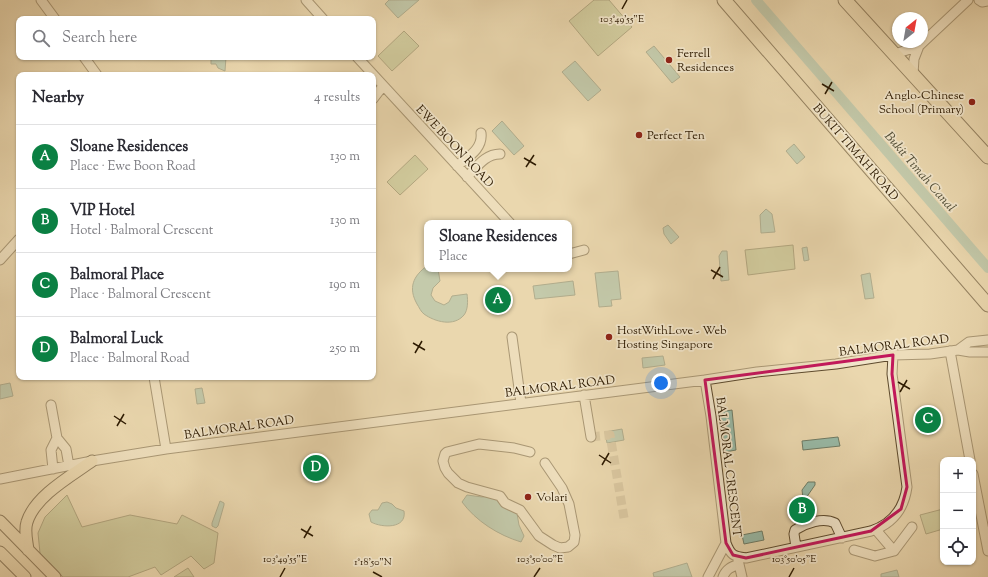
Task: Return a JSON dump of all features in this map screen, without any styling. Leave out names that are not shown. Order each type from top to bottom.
[{"type":"highway","name":"BUKIT TIMAH ROAD","points":[[724,0],[986,300]]},
{"type":"highway","points":[[845,0],[988,157]]},
{"type":"main road","points":[[28,550],[26,536],[27,522],[33,511],[50,491],[92,461]]},
{"type":"main road","points":[[0,521],[55,577]]},
{"type":"main road","points":[[0,552],[25,577]]},
{"type":"street","points":[[41,0],[53,16]]},
{"type":"street","points":[[928,38],[968,0]]},
{"type":"street","points":[[979,0],[982,2],[988,1]]},
{"type":"street","points":[[311,2],[321,16]]},
{"type":"street","points":[[895,54],[913,48]]},
{"type":"street","points":[[913,74],[914,59],[918,48]]},
{"type":"street","points":[[86,60],[95,72]]},
{"type":"street","name":"EWE BOON ROAD","points":[[360,60],[370,72]]},
{"type":"street","name":"EWE BOON ROAD","points":[[376,78],[507,220]]},
{"type":"street","points":[[376,96],[383,86]]},
{"type":"street","points":[[457,166],[480,145],[480,133]]},
{"type":"street","points":[[467,176],[488,156],[500,154]]},
{"type":"street","points":[[0,260],[16,242]]},
{"type":"street","points":[[572,253],[584,250]]},
{"type":"street","points":[[512,337],[521,403]]},
{"type":"street","name":"BALMORAL ROAD","points":[[954,350],[969,342],[988,340]]},
{"type":"street","points":[[954,350],[970,457]]},
{"type":"street","name":"BALMORAL ROAD","points":[[0,479],[92,461],[166,449],[705,380],[757,372],[836,364],[893,355],[930,354],[954,350],[988,352]]},
{"type":"street","points":[[723,577],[726,570],[739,560],[876,530],[894,517],[901,509],[906,499],[907,487],[892,374],[893,355]]},
{"type":"street","points":[[154,380],[166,449]]},
{"type":"street","name":"BALMORAL CRESCENT","points":[[705,380],[711,416],[726,543],[729,551],[739,560]]},
{"type":"street","points":[[584,395],[591,437]]},
{"type":"street","points":[[51,405],[57,438],[66,449],[69,466]]},
{"type":"street","points":[[53,469],[52,450],[57,438]]},
{"type":"street","points":[[530,452],[514,448],[479,444],[447,452],[444,454],[443,461],[448,473],[458,483],[500,496],[505,503],[520,510],[539,536],[560,548],[568,547],[574,542],[575,535],[569,504],[562,488],[545,463]]},
{"type":"street","points":[[976,489],[988,551]]},
{"type":"street","points":[[796,547],[794,534],[795,530],[809,523],[832,521],[835,523],[842,538]]},
{"type":"street","points":[[854,550],[875,556],[894,551],[912,527]]},
{"type":"street","points":[[876,530],[894,551]]},
{"type":"street","points":[[708,577],[726,543]]},
{"type":"street","points":[[739,560],[742,577]]},
{"type":"highlighted area","points":[[893,355],[892,374],[907,487],[901,509],[871,531],[746,558],[733,555],[726,543],[705,380]]},
{"type":"green space","points":[[594,0],[609,0],[632,27],[598,56],[569,21]]},
{"type":"green space","points":[[404,31],[419,46],[392,71],[378,56]]},
{"type":"green space","points":[[415,155],[428,169],[400,195],[387,182]]},
{"type":"green space","points":[[793,245],[795,269],[748,275],[745,250]]},
{"type":"green space","points":[[67,495],[82,527],[130,515],[177,524],[182,515],[218,533],[214,563],[204,569],[191,556],[161,575],[155,567],[128,577],[63,577],[40,553],[38,533],[45,517]]},
{"type":"green space","points":[[940,510],[940,530],[926,534],[920,515]]},
{"type":"green space","points":[[188,568],[194,577],[174,577]]},
{"type":"shaded area","points":[[389,0],[419,0],[398,18],[385,4]]},
{"type":"shaded area","points":[[654,46],[680,77],[672,83],[646,52]]},
{"type":"shaded area","points":[[211,60],[226,60],[225,71],[218,68],[216,64],[211,64]]},
{"type":"shaded area","points":[[575,61],[601,90],[588,101],[562,72]]},
{"type":"shaded area","points":[[502,121],[524,146],[514,155],[492,131]]},
{"type":"shaded area","points":[[794,144],[805,157],[797,164],[786,151]]},
{"type":"shaded area","points":[[766,209],[772,214],[775,232],[761,233],[760,215]]},
{"type":"shaded area","points":[[668,225],[679,237],[671,244],[664,234],[663,228]]},
{"type":"shaded area","points":[[807,247],[809,260],[804,261],[802,248]]},
{"type":"shaded area","points":[[722,251],[727,251],[729,280],[721,281],[719,256]]},
{"type":"shaded area","points":[[424,268],[424,272],[438,272],[440,281],[433,288],[431,295],[435,301],[444,305],[449,302],[452,296],[467,294],[468,302],[466,311],[460,319],[444,322],[428,317],[423,313],[414,298],[413,293],[413,283],[415,278]]},
{"type":"shaded area","points":[[618,271],[621,299],[611,300],[612,306],[599,307],[595,273]]},
{"type":"shaded area","points":[[870,273],[874,298],[865,299],[861,275]]},
{"type":"shaded area","points":[[573,281],[575,295],[535,299],[533,286]]},
{"type":"shaded area","points":[[663,356],[665,365],[643,368],[642,358]]},
{"type":"shaded area","points":[[10,383],[13,396],[0,399],[0,385]]},
{"type":"shaded area","points":[[202,388],[205,403],[197,404],[195,389]]},
{"type":"shaded area","points":[[732,410],[736,450],[725,452],[720,412]]},
{"type":"shaded area","points":[[622,429],[624,440],[607,443],[605,432]]},
{"type":"shaded area","points":[[838,437],[840,446],[803,450],[802,441]]},
{"type":"shaded area","points":[[808,482],[815,482],[815,485],[806,498],[803,498],[802,490]]},
{"type":"shaded area","points":[[467,495],[482,497],[497,495],[516,508],[519,525],[524,536],[521,542],[496,531],[474,515],[462,502]]},
{"type":"shaded area","points":[[220,501],[224,503],[224,505],[218,526],[216,528],[212,526],[212,523]]},
{"type":"shaded area","points":[[387,502],[404,511],[402,521],[393,526],[371,522],[369,514],[372,510],[378,510],[382,503]]},
{"type":"shaded area","points":[[762,531],[764,540],[744,544],[742,535]]},
{"type":"shaded area","points":[[687,563],[692,577],[654,577],[653,573]]},
{"type":"shaded area","points":[[897,570],[899,577],[881,577],[881,574]]},
{"type":"waterway","name":"Bukit Timah Canal","points":[[756,0],[988,268]]},
{"type":"tunnel","points":[[591,437],[610,435],[624,518]]},
{"type":"place","name":"Ferrell Residences","points":[[669,60]]},
{"type":"place","name":"Anglo-Chinese School (Primary)","points":[[972,102]]},
{"type":"place","name":"Perfect Ten","points":[[639,135]]},
{"type":"place","name":"Sloane Residences","points":[[498,300]]},
{"type":"place","name":"HostWithLove - Web Hosting Singapore","points":[[609,337]]},
{"type":"place","name":"Balmoral Place","points":[[928,420]]},
{"type":"place","name":"Balmoral Luck","points":[[316,468]]},
{"type":"place","name":"Volari","points":[[528,497]]},
{"type":"place","name":"VIP Hotel","points":[[802,510]]}]
